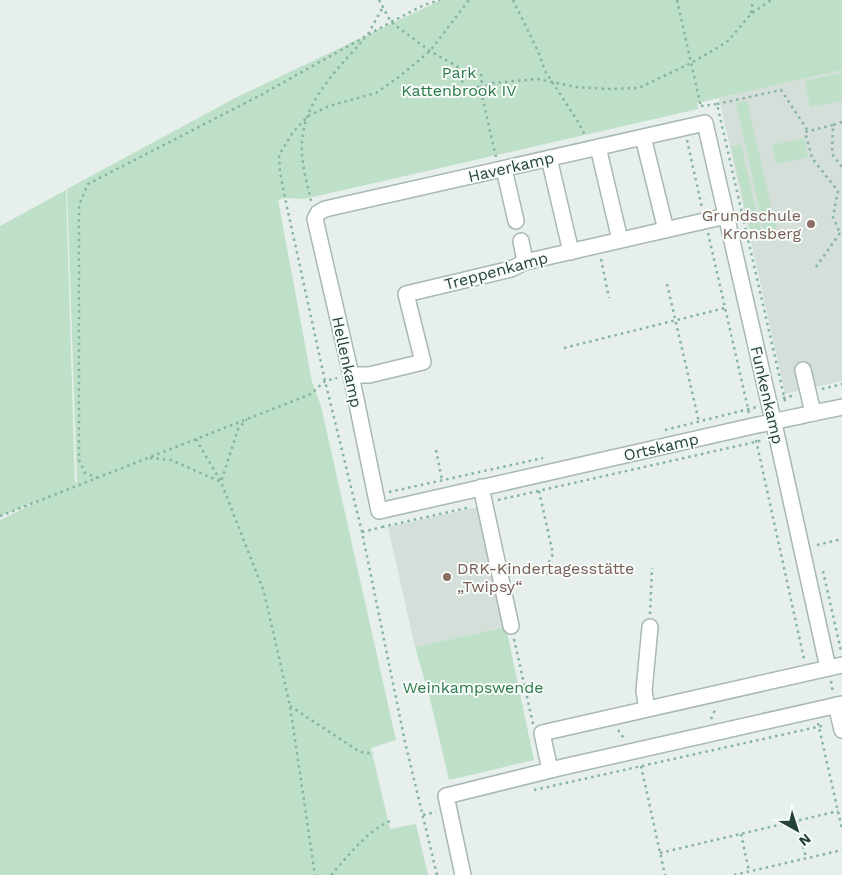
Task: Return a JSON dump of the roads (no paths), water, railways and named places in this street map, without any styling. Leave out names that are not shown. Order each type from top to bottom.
[{"type":"street","name":"Haverkamp","points":[[318,213],[325,209],[705,124]]},
{"type":"street","name":"Funkenkamp","points":[[705,124],[773,422],[835,666]]},
{"type":"street","points":[[643,137],[666,230]]},
{"type":"street","points":[[594,148],[620,240]]},
{"type":"street","points":[[549,158],[571,252]]},
{"type":"street","points":[[502,170],[516,221]]},
{"type":"street","name":"Hellenkamp","points":[[318,213],[315,219],[351,375],[379,511]]},
{"type":"street","name":"Treppenkamp","points":[[351,375],[369,375],[423,362],[406,294],[511,270],[525,262],[726,216]]},
{"type":"street","points":[[521,241],[525,262]]},
{"type":"street","points":[[803,370],[812,413]]},
{"type":"street","name":"Ortskamp","points":[[379,511],[842,407]]},
{"type":"street","points":[[481,487],[511,626]]},
{"type":"street","points":[[647,709],[644,691],[650,627]]},
{"type":"street","points":[[550,770],[542,732],[835,666]]},
{"type":"street","points":[[463,875],[447,803],[550,770],[839,704],[841,726]]},
{"type":"place","name":"Grundschule Kronsberg","points":[[811,224]]},
{"type":"place","name":"DRK-Kindertagesstätte „Twipsy“","points":[[447,577]]},
{"type":"park label","name":"Park Kattenbrook IV","points":[[459,81]]},
{"type":"park label","name":"Weinkampswende","points":[[473,687]]}]
